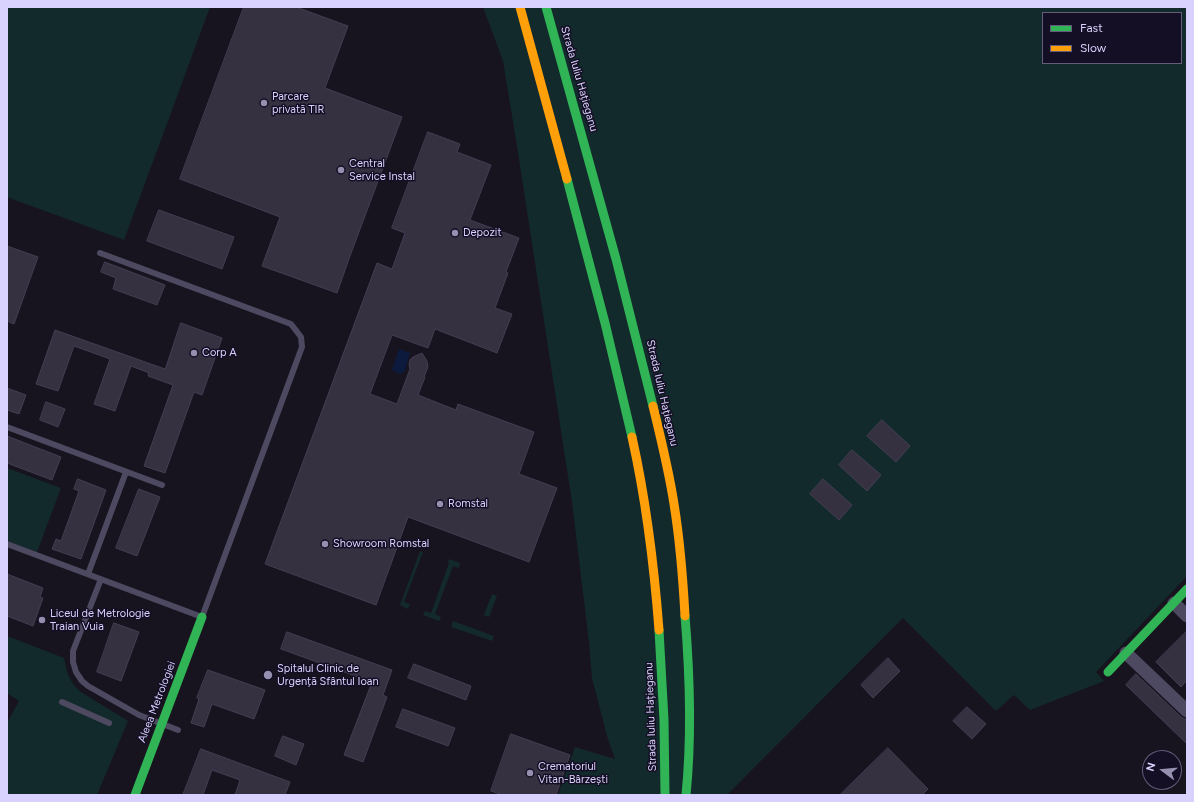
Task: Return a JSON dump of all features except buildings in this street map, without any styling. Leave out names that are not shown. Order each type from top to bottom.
[{"type":"main road","name":"Strada Iuliu Hațieganu","points":[[520,7],[550,107],[610,346],[634,446],[642,487],[649,528],[667,704],[665,795]]},
{"type":"main road","name":"Strada Iuliu Hațieganu","points":[[546,7],[569,102],[630,312],[649,387],[674,505],[681,560],[688,655],[687,704],[690,756],[686,795]]},
{"type":"main road","points":[[1108,672],[1187,589]]},
{"type":"main road","name":"Aleea Metrologiei","points":[[135,795],[202,617]]},
{"type":"street","points":[[1174,603],[1187,616]]},
{"type":"street","points":[[1126,653],[1187,711]]},
{"type":"lane","points":[[7,544],[202,617],[302,347],[301,337],[291,324],[100,253]]},
{"type":"lane","points":[[7,427],[162,485]]},
{"type":"lane","points":[[88,574],[126,472]]},
{"type":"lane","points":[[101,579],[75,645],[73,662],[76,672],[82,681],[88,686],[139,715],[178,730]]},
{"type":"lane","points":[[62,702],[109,723]]},
{"type":"green space","points":[[7,7],[210,7],[124,240],[7,197]]},
{"type":"green space","points":[[483,7],[1187,7],[1187,576],[1096,672],[1104,681],[1030,710],[1014,695],[996,711],[903,618],[727,795],[558,795],[575,747],[615,759],[607,736],[592,678],[572,502],[503,61]]},
{"type":"green space","points":[[7,468],[61,488],[37,552],[7,541]]},
{"type":"green space","points":[[420,551],[423,552],[404,602],[410,604],[408,609],[400,605]]},
{"type":"green space","points":[[449,559],[460,563],[459,568],[453,566],[435,614],[441,617],[439,621],[423,615],[425,611],[431,613],[449,563]]},
{"type":"green space","points":[[492,594],[497,596],[489,617],[484,615]]},
{"type":"green space","points":[[453,621],[494,636],[492,641],[451,627]]},
{"type":"green space","points":[[7,636],[64,658],[69,677],[81,692],[128,721],[97,795],[7,795],[7,723],[19,701],[7,693]]},
{"type":"water","points":[[399,349],[410,353],[404,373],[402,372],[401,374],[392,370]]},
{"type":"traffic: fast","points":[[546,7],[616,259],[653,406]]},
{"type":"traffic: fast","points":[[567,179],[605,323],[632,437]]},
{"type":"traffic: fast","points":[[1108,672],[1187,589]]},
{"type":"traffic: fast","points":[[685,616],[690,706],[686,795]]},
{"type":"traffic: fast","points":[[135,795],[202,617]]},
{"type":"traffic: fast","points":[[659,630],[664,720],[665,795]]},
{"type":"traffic: slow","points":[[520,7],[567,179]]},
{"type":"traffic: slow","points":[[653,406],[674,504],[681,560],[685,616]]},
{"type":"traffic: slow","points":[[632,437],[649,532],[659,630]]},
{"type":"place","name":"Parcare privată TIR","points":[[264,103]]},
{"type":"place","name":"Central Service Instal","points":[[341,170]]},
{"type":"place","name":"Depozit","points":[[455,233]]},
{"type":"place","name":"Corp A","points":[[194,353]]},
{"type":"place","name":"Romstal","points":[[440,504]]},
{"type":"place","name":"Showroom Romstal","points":[[325,544]]},
{"type":"place","name":"Liceul de Metrologie Traian Vuia","points":[[42,620]]},
{"type":"place","name":"Spitalul Clinic de Urgență Sfântul Ioan","points":[[268,675]]},
{"type":"place","name":"Crematoriul Vitan-Bârzești","points":[[530,773]]}]
